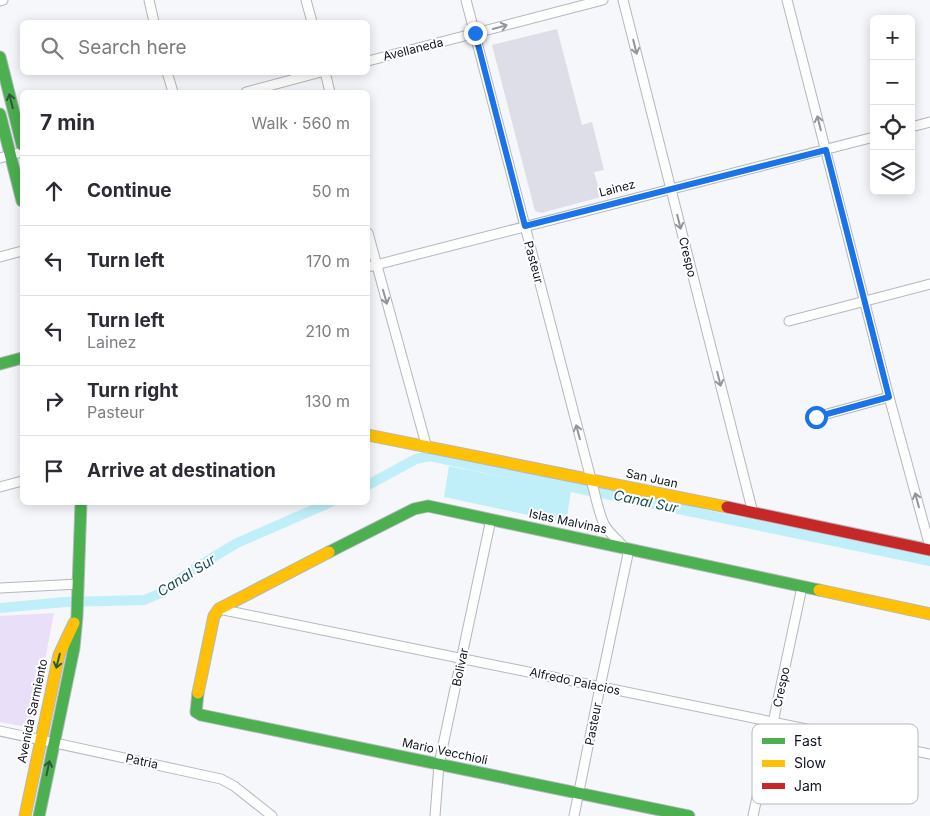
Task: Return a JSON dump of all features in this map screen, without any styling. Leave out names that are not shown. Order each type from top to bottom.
[{"type":"street","points":[[149,0],[154,20]]},
{"type":"street","points":[[306,0],[311,20]]},
{"type":"street","name":"Pasteur","points":[[466,0],[591,479],[603,520],[611,534],[626,548],[628,554],[574,816]]},
{"type":"street","name":"Avellaneda","points":[[370,60],[603,0]]},
{"type":"street","name":"Crespo","points":[[623,0],[753,513]]},
{"type":"street","points":[[787,0],[930,549]]},
{"type":"street","points":[[0,57],[20,137]]},
{"type":"street","points":[[169,75],[172,90]]},
{"type":"street","points":[[254,90],[310,75]]},
{"type":"street","points":[[326,75],[330,90]]},
{"type":"street","points":[[0,114],[5,156],[20,196]]},
{"type":"street","points":[[915,126],[930,122]]},
{"type":"street","name":"Lainez","points":[[372,265],[870,138]]},
{"type":"street","points":[[5,156],[20,152]]},
{"type":"street","points":[[370,249],[372,265],[427,448]]},
{"type":"street","points":[[0,257],[20,252]]},
{"type":"street","points":[[789,321],[930,284]]},
{"type":"street","points":[[5,362],[20,358]]},
{"type":"street","points":[[5,362],[20,364]]},
{"type":"street","points":[[816,417],[889,397]]},
{"type":"street","name":"San Juan","points":[[370,435],[930,549]]},
{"type":"street","points":[[0,487],[20,482]]},
{"type":"street","name":"Avenida Sarmiento","points":[[39,816],[74,648],[81,505]]},
{"type":"street","name":"Islas Malvinas","points":[[219,609],[420,507],[428,506],[930,614]]},
{"type":"street","name":"Bolivar","points":[[435,816],[439,764],[491,519]]},
{"type":"street","points":[[591,540],[601,532],[603,520]]},
{"type":"street","points":[[0,588],[78,587]]},
{"type":"street","name":"Crespo","points":[[773,722],[802,587]]},
{"type":"street","name":"Alfredo Palacios","points":[[219,609],[783,724]]},
{"type":"street","name":"Mario Vecchioli","points":[[219,609],[214,616],[196,704],[196,712],[201,715],[689,816]]},
{"type":"street","name":"Avenida Sarmiento","points":[[25,816],[59,655],[77,616]]},
{"type":"street","name":"Patria","points":[[0,732],[221,779],[234,786],[272,816]]},
{"type":"shaded area","points":[[54,613],[32,728],[0,722],[0,616]]},
{"type":"water","points":[[449,466],[571,491],[566,523],[444,497]]},
{"type":"building","points":[[557,29],[582,125],[592,122],[604,170],[594,172],[601,197],[541,213],[535,211],[492,45]]},
{"type":"waterway","name":"Canal Sur","points":[[370,484],[416,459],[430,456],[930,561]]},
{"type":"waterway","name":"Canal Sur","points":[[0,608],[65,602],[144,600],[161,593],[195,568],[237,543],[324,505]]},
{"type":"traffic: fast","points":[[0,57],[20,137]]},
{"type":"traffic: fast","points":[[0,114],[20,193]]},
{"type":"traffic: fast","points":[[0,364],[20,359]]},
{"type":"traffic: fast","points":[[39,816],[74,648],[81,505]]},
{"type":"traffic: fast","points":[[329,552],[414,509],[428,506],[819,590]]},
{"type":"traffic: fast","points":[[198,693],[196,712],[201,715],[689,816]]},
{"type":"traffic: slow","points":[[370,435],[727,507]]},
{"type":"traffic: slow","points":[[198,693],[214,616],[219,609],[329,552]]},
{"type":"traffic: slow","points":[[819,590],[930,614]]},
{"type":"traffic: slow","points":[[25,816],[59,655],[74,623]]},
{"type":"traffic: jam","points":[[727,507],[930,550]]},
{"type":"route","points":[[475,33],[525,226],[826,150],[889,397],[816,417]]}]
